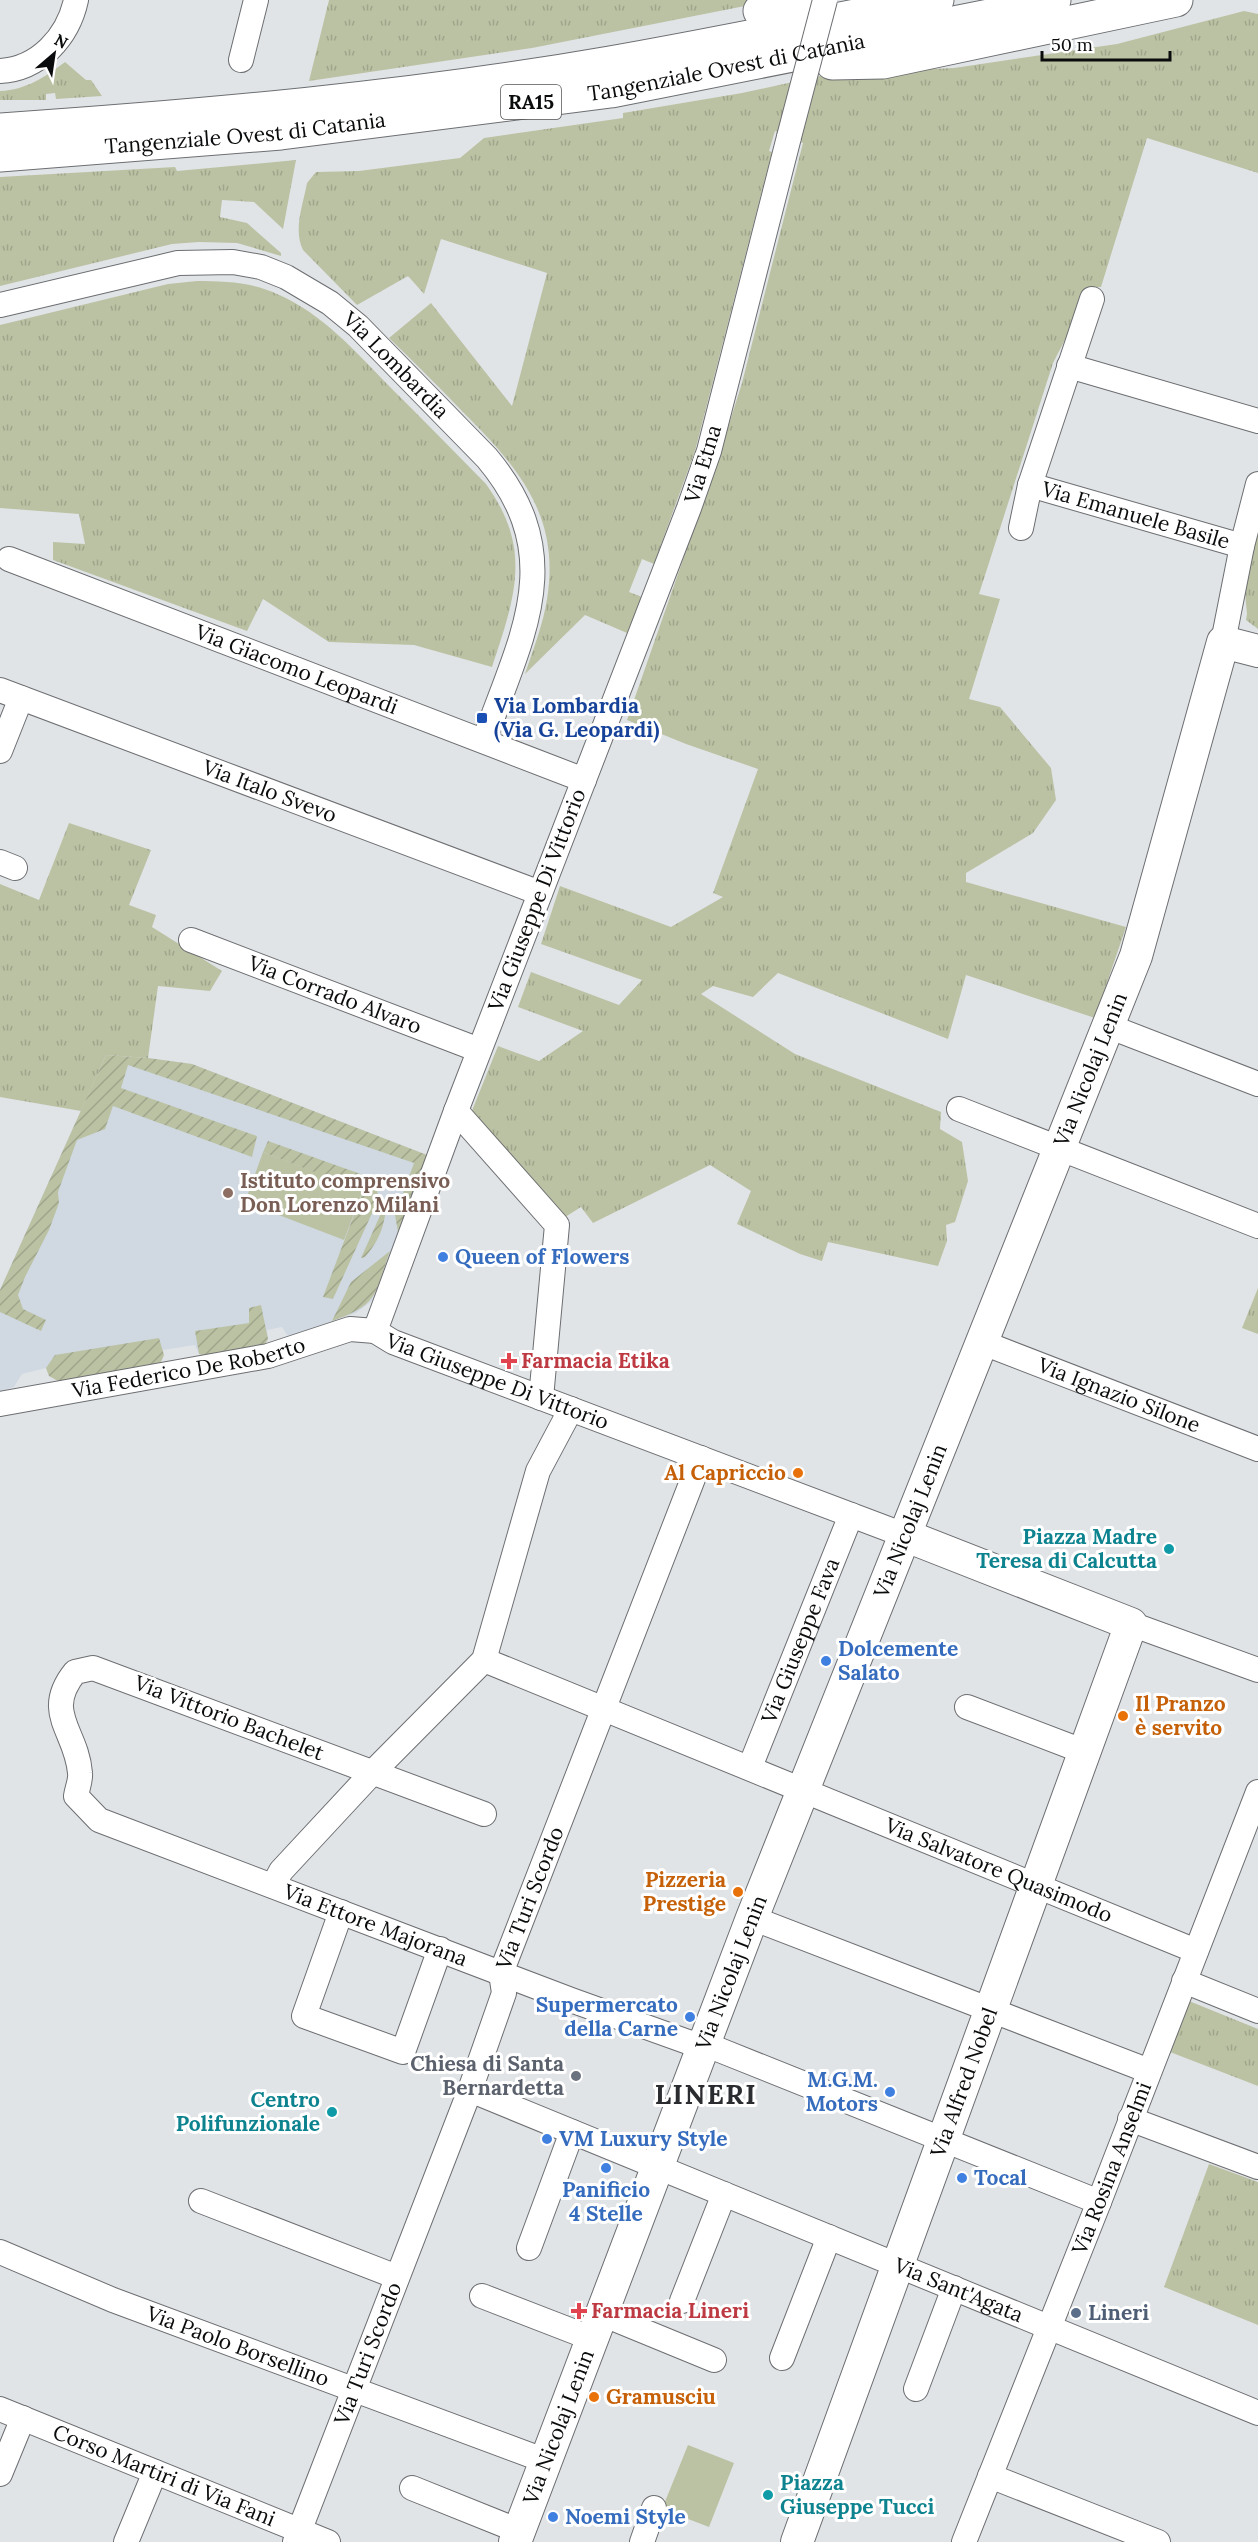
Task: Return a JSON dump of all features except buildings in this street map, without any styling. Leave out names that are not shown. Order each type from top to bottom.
[{"type":"highway","points":[[278,107],[815,0]]},
{"type":"highway","name":"Tangenziale Ovest di Catania","points":[[0,130],[278,107],[448,87],[609,63],[937,0]]},
{"type":"highway","name":"Tangenziale Ovest di Catania","points":[[0,155],[281,133],[611,91],[994,15],[1054,0]]},
{"type":"highway","points":[[741,65],[883,62],[1176,0]]},
{"type":"main road","points":[[1223,642],[1258,651]]},
{"type":"main road","name":"Via Nicolaj Lenin","points":[[517,2537],[752,1918],[981,1342],[1061,1149],[1136,956],[1223,642]]},
{"type":"main road","points":[[904,1535],[1131,1624]]},
{"type":"main road","name":"Via Alfred Nobel","points":[[797,2542],[1131,1624]]},
{"type":"street","points":[[0,71],[11,71],[31,63],[45,53],[65,30],[76,0]]},
{"type":"street","points":[[241,60],[256,0]]},
{"type":"street","name":"Via Etna","points":[[584,780],[709,451],[825,0]]},
{"type":"street","name":"Via Lombardia","points":[[0,305],[178,263],[233,262],[261,267],[301,285],[330,303],[358,326],[487,458],[503,477],[525,518],[533,554],[534,574],[528,615],[484,741]]},
{"type":"street","points":[[1021,528],[1030,485],[1092,299]]},
{"type":"street","points":[[1069,366],[1258,421]]},
{"type":"street","name":"Via Nicolaj Lenin","points":[[1223,642],[1242,546],[1258,484]]},
{"type":"street","name":"Via Emanuele Basile","points":[[1030,485],[1242,546]]},
{"type":"street","name":"Via Giacomo Leopardi","points":[[9,559],[584,780]]},
{"type":"street","points":[[0,751],[10,694]]},
{"type":"street","name":"Via Italo Svevo","points":[[10,694],[540,892]]},
{"type":"street","name":"Via Giuseppe Di Vittorio","points":[[584,780],[479,1050],[375,1331],[393,1342],[904,1535]]},
{"type":"street","name":"Via Corrado Alvaro","points":[[191,940],[479,1050]]},
{"type":"street","points":[[1108,1026],[1258,1084]]},
{"type":"street","points":[[959,1109],[1258,1226]]},
{"type":"street","points":[[456,1111],[557,1225],[541,1398]]},
{"type":"street","name":"Via Federico De Roberto","points":[[0,1404],[268,1356],[350,1329],[375,1331]]},
{"type":"street","name":"Via Ignazio Silone","points":[[981,1342],[1258,1449]]},
{"type":"street","points":[[273,1886],[281,1871],[373,1772],[484,1660],[537,1471],[571,1409]]},
{"type":"street","name":"Via Turi Scordo","points":[[297,2536],[470,2090],[504,1993],[501,1973],[602,1707],[701,1458]]},
{"type":"street","name":"Via Giuseppe Fava","points":[[750,1767],[851,1515]]},
{"type":"street","points":[[1131,1624],[1258,1670]]},
{"type":"street","name":"Via Salvatore Quasimodo","points":[[484,1660],[1196,1951]]},
{"type":"street","name":"Via Vittorio Bachelet","points":[[81,1774],[59,1705],[65,1684],[75,1672],[93,1668],[484,1814]]},
{"type":"street","points":[[967,1707],[1085,1752]]},
{"type":"street","name":"Via Ettore Majorana","points":[[81,1774],[76,1796],[99,1820],[501,1973],[717,2049],[1099,2202]]},
{"type":"street","name":"Via Rosina Anselmi","points":[[964,2542],[1196,1951],[1250,1839],[1258,1792]]},
{"type":"street","points":[[341,1912],[304,2016],[403,2052],[440,1949]]},
{"type":"street","points":[[752,1918],[1149,2071]]},
{"type":"street","points":[[1184,1981],[1258,2011]]},
{"type":"street","name":"Via Sant'Agata","points":[[470,2090],[1258,2413]]},
{"type":"street","points":[[1130,2119],[1258,2167]]},
{"type":"street","points":[[529,2248],[572,2132]]},
{"type":"street","points":[[682,2301],[724,2194]]},
{"type":"street","points":[[201,2201],[397,2277]]},
{"type":"street","points":[[782,2358],[829,2237]]},
{"type":"street","name":"Via Paolo Borsellino","points":[[0,2252],[113,2300],[546,2462]]},
{"type":"street","points":[[916,2390],[954,2288]]},
{"type":"street","points":[[482,2296],[714,2360]]},
{"type":"street","name":"Corso Martiri di Via Fani","points":[[0,2409],[155,2472],[297,2536],[328,2542]]},
{"type":"street","points":[[0,2474],[23,2418]]},
{"type":"street","points":[[126,2542],[155,2472]]},
{"type":"street","points":[[990,2476],[1158,2542]]},
{"type":"street","points":[[412,2488],[517,2537]]},
{"type":"street","points":[[642,2542],[654,2508]]},
{"type":"shaded area","name":"Istituto comprensivo Don Lorenzo Milani","points":[[106,1055],[192,1064],[427,1155],[372,1301],[356,1313],[292,1335],[287,1335],[282,1327],[267,1330],[268,1339],[203,1355],[199,1354],[195,1345],[163,1350],[163,1359],[58,1381],[49,1376],[46,1368],[22,1374],[14,1387],[0,1391],[0,1290]]},
{"type":"green space","points":[[329,0],[775,0],[532,48],[309,81]]},
{"type":"green space","points":[[1244,11],[1258,14],[1258,173],[1147,138],[1101,287],[1092,287],[1053,363],[979,594],[1000,599],[969,699],[1000,707],[1051,768],[1056,800],[1033,833],[966,873],[966,882],[1126,927],[1095,1018],[966,975],[948,1039],[778,973],[753,997],[713,986],[701,994],[795,1054],[941,1112],[940,1129],[962,1142],[968,1181],[955,1222],[946,1225],[947,1241],[938,1266],[828,1242],[822,1261],[800,1254],[737,1224],[751,1191],[710,1165],[593,1223],[581,1207],[562,1219],[471,1113],[498,1046],[539,1061],[583,1031],[518,1007],[531,972],[619,1005],[642,980],[541,944],[560,886],[671,927],[723,897],[713,893],[758,769],[686,744],[627,720],[715,468],[742,383],[803,143],[775,131],[769,151],[772,152],[695,451],[654,564],[642,559],[629,592],[642,597],[627,633],[585,615],[525,674],[545,609],[550,569],[547,541],[540,516],[530,493],[499,450],[389,338],[431,303],[512,406],[547,273],[441,239],[424,294],[408,276],[357,305],[303,250],[299,226],[307,183],[316,172],[359,171],[460,158],[484,138],[623,118],[623,113],[742,93],[834,73],[954,68],[1117,44]]},
{"type":"green space","points":[[65,62],[86,80],[91,80],[102,96],[56,99],[55,93],[46,94],[46,100],[0,100],[0,91],[27,85]]},
{"type":"green space","points":[[296,160],[283,229],[254,202],[222,200],[220,217],[247,223],[281,253],[281,256],[237,243],[172,244],[0,286],[0,177],[175,167],[177,171]]},
{"type":"green space","points":[[197,281],[228,282],[258,287],[293,302],[324,322],[486,484],[501,508],[510,530],[515,552],[513,595],[492,667],[414,645],[329,642],[263,599],[247,631],[53,560],[53,542],[85,544],[79,514],[0,508],[0,325],[168,284]]},
{"type":"green space","points":[[1258,520],[1258,629],[1246,620],[1243,570]]},
{"type":"green space","points":[[69,823],[151,850],[129,905],[156,915],[152,927],[222,971],[210,991],[158,986],[148,1058],[106,1055],[81,1111],[0,1097],[0,884],[39,900]]},
{"type":"green space","points":[[106,1055],[192,1064],[427,1155],[398,1232],[395,1215],[414,1163],[128,1065],[121,1088],[257,1136],[252,1157],[113,1106],[105,1129],[77,1140],[58,1192],[59,1203],[49,1230],[18,1295],[23,1309],[46,1320],[41,1331],[0,1312],[0,1290]]},
{"type":"green space","points":[[268,1141],[369,1177],[377,1185],[378,1200],[333,1299],[323,1297],[363,1191],[263,1152]]},
{"type":"green space","points":[[263,1152],[363,1190],[344,1240],[245,1202]]},
{"type":"green space","points":[[387,1200],[385,1216],[378,1237],[365,1257],[361,1258]]},
{"type":"green space","points":[[390,1251],[373,1296],[359,1309],[332,1321],[351,1282]]},
{"type":"green space","points":[[1258,1288],[1258,1334],[1242,1328]]},
{"type":"green space","points":[[261,1305],[268,1339],[265,1345],[208,1357],[199,1354],[195,1331],[249,1323],[249,1308]]},
{"type":"green space","points":[[159,1338],[164,1355],[156,1367],[58,1381],[49,1376],[46,1368],[55,1355]]},
{"type":"green space","points":[[1189,2001],[1258,2029],[1258,2086],[1170,2052]]},
{"type":"green space","points":[[1209,2164],[1258,2182],[1258,2325],[1164,2287]]},
{"type":"green space","points":[[688,2445],[734,2463],[709,2527],[662,2509]]},
{"type":"place","name":"Via Lombardia (Via G. Leopardi)","points":[[482,718]]},
{"type":"place","name":"Istituto comprensivo Don Lorenzo Milani","points":[[228,1193]]},
{"type":"place","name":"Queen of Flowers","points":[[443,1257]]},
{"type":"place","name":"Farmacia Etika","points":[[509,1361]]},
{"type":"place","name":"Al Capriccio","points":[[798,1473]]},
{"type":"place","name":"Piazza Madre Teresa di Calcutta","points":[[1169,1549]]},
{"type":"place","name":"Dolcemente Salato","points":[[826,1661]]},
{"type":"place","name":"Il Pranzo è servito","points":[[1123,1716]]},
{"type":"place","name":"Pizzeria Prestige","points":[[738,1892]]},
{"type":"place","name":"Supermercato della Carne","points":[[690,2017]]},
{"type":"place","name":"Chiesa di Santa Bernardetta","points":[[576,2076]]},
{"type":"place","name":"M.G.M. Motors","points":[[890,2092]]},
{"type":"place","name":"Centro Polifunzionale","points":[[332,2112]]},
{"type":"place","name":"VM Luxury Style","points":[[547,2139]]},
{"type":"place","name":"Panificio 4 Stelle","points":[[606,2168]]},
{"type":"place","name":"Tocal","points":[[962,2178]]},
{"type":"place","name":"Farmacia Lineri","points":[[579,2311]]},
{"type":"place","name":"Lineri","points":[[1076,2313]]},
{"type":"place","name":"Gramusciu","points":[[594,2397]]},
{"type":"place","name":"Piazza Giuseppe Tucci","points":[[768,2495]]},
{"type":"place","name":"Noemi Style","points":[[553,2517]]},
{"type":"district","name":"LINERI","points":[[706,2095]]}]
